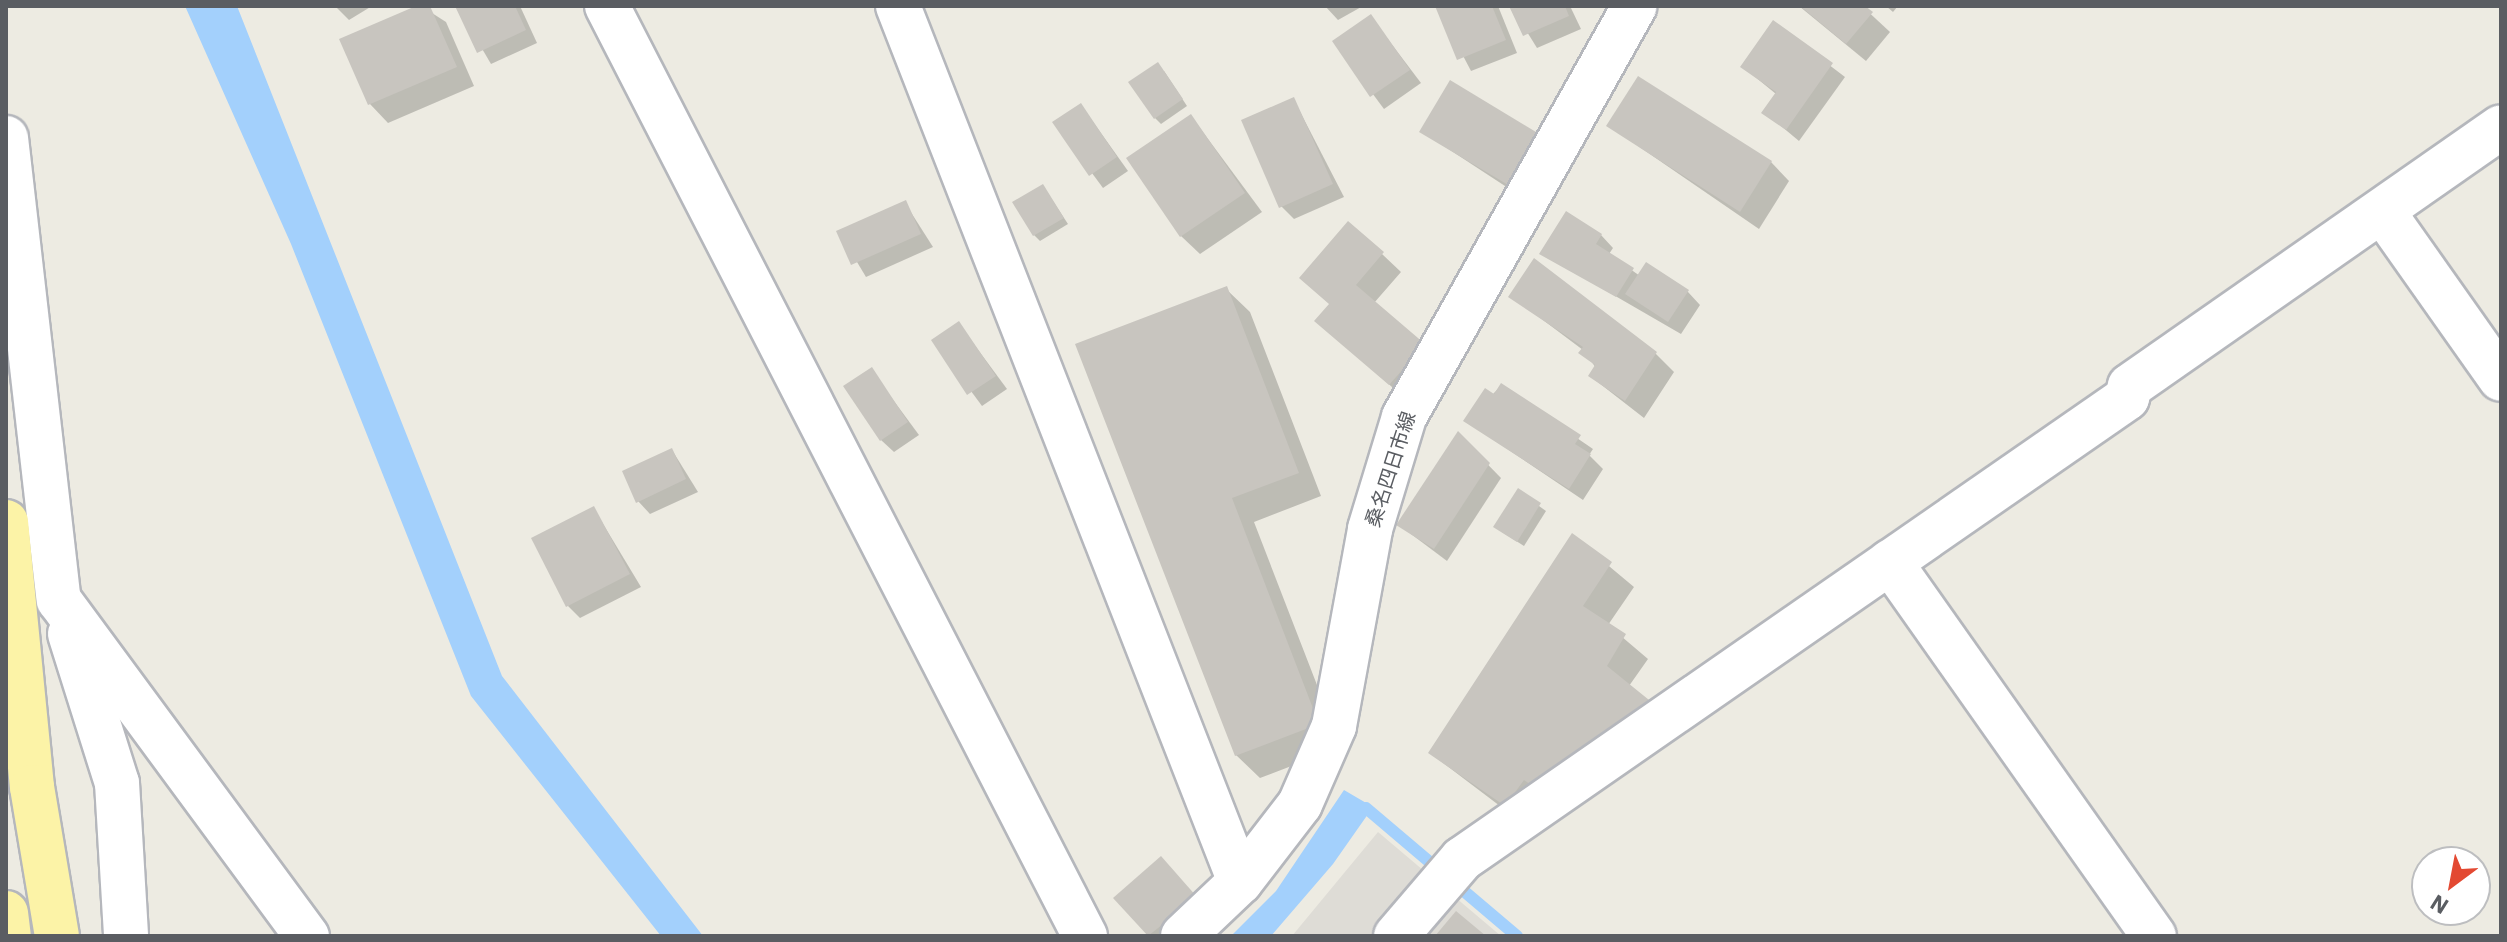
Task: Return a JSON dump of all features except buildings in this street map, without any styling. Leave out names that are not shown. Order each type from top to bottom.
[{"type":"main road","points":[[6,522],[32,787],[57,936]]},
{"type":"main road","points":[[6,913],[9,936]]},
{"type":"street","points":[[607,6],[1085,936]]},
{"type":"street","points":[[898,6],[1240,882]]},
{"type":"street","name":"桑名四日市線","points":[[1183,936],[1240,882],[1300,804],[1334,726],[1370,529],[1404,417],[1635,6]]},
{"type":"street","points":[[1396,936],[1447,877],[2501,127]]},
{"type":"street","points":[[6,138],[59,600],[117,783],[126,936]]},
{"type":"street","points":[[2383,212],[2501,379]]},
{"type":"street","points":[[1890,562],[2154,936]]},
{"type":"street","points":[[59,600],[307,936]]},
{"type":"shaded area","points":[[1378,832],[1501,936],[1292,936]]},
{"type":"water","points":[[185,6],[237,6],[502,676],[703,936],[661,936],[471,696],[291,244]]},
{"type":"water","points":[[1344,790],[1373,807],[1333,864],[1271,936],[1231,936],[1276,891]]},
{"type":"waterway","points":[[1366,808],[1517,936]]}]
